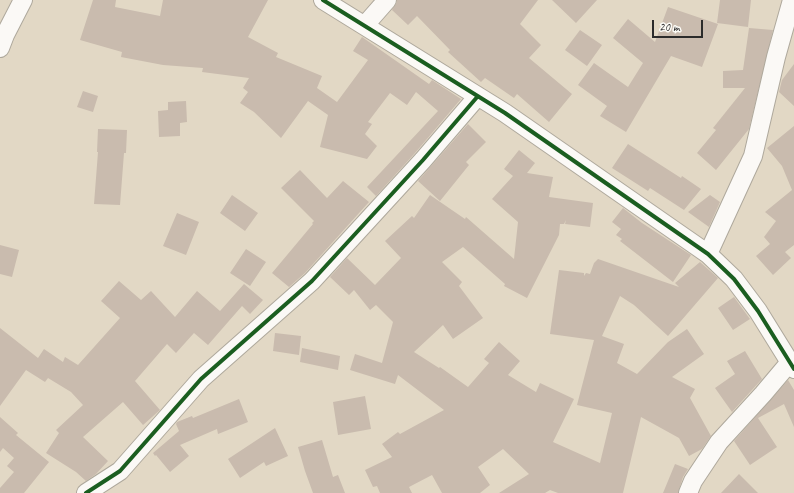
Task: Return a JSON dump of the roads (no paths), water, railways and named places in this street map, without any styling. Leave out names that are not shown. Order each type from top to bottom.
[{"type":"street","points":[[0,48],[23,0]]},
{"type":"street","points":[[323,0],[505,113],[708,254],[734,279],[758,311],[792,365],[719,442],[693,481],[688,493]]},
{"type":"street","points":[[365,25],[387,0]]},
{"type":"street","points":[[708,254],[753,156],[776,58],[792,0]]},
{"type":"street","points":[[86,493],[120,471],[201,379],[312,280],[423,160],[478,96]]}]
